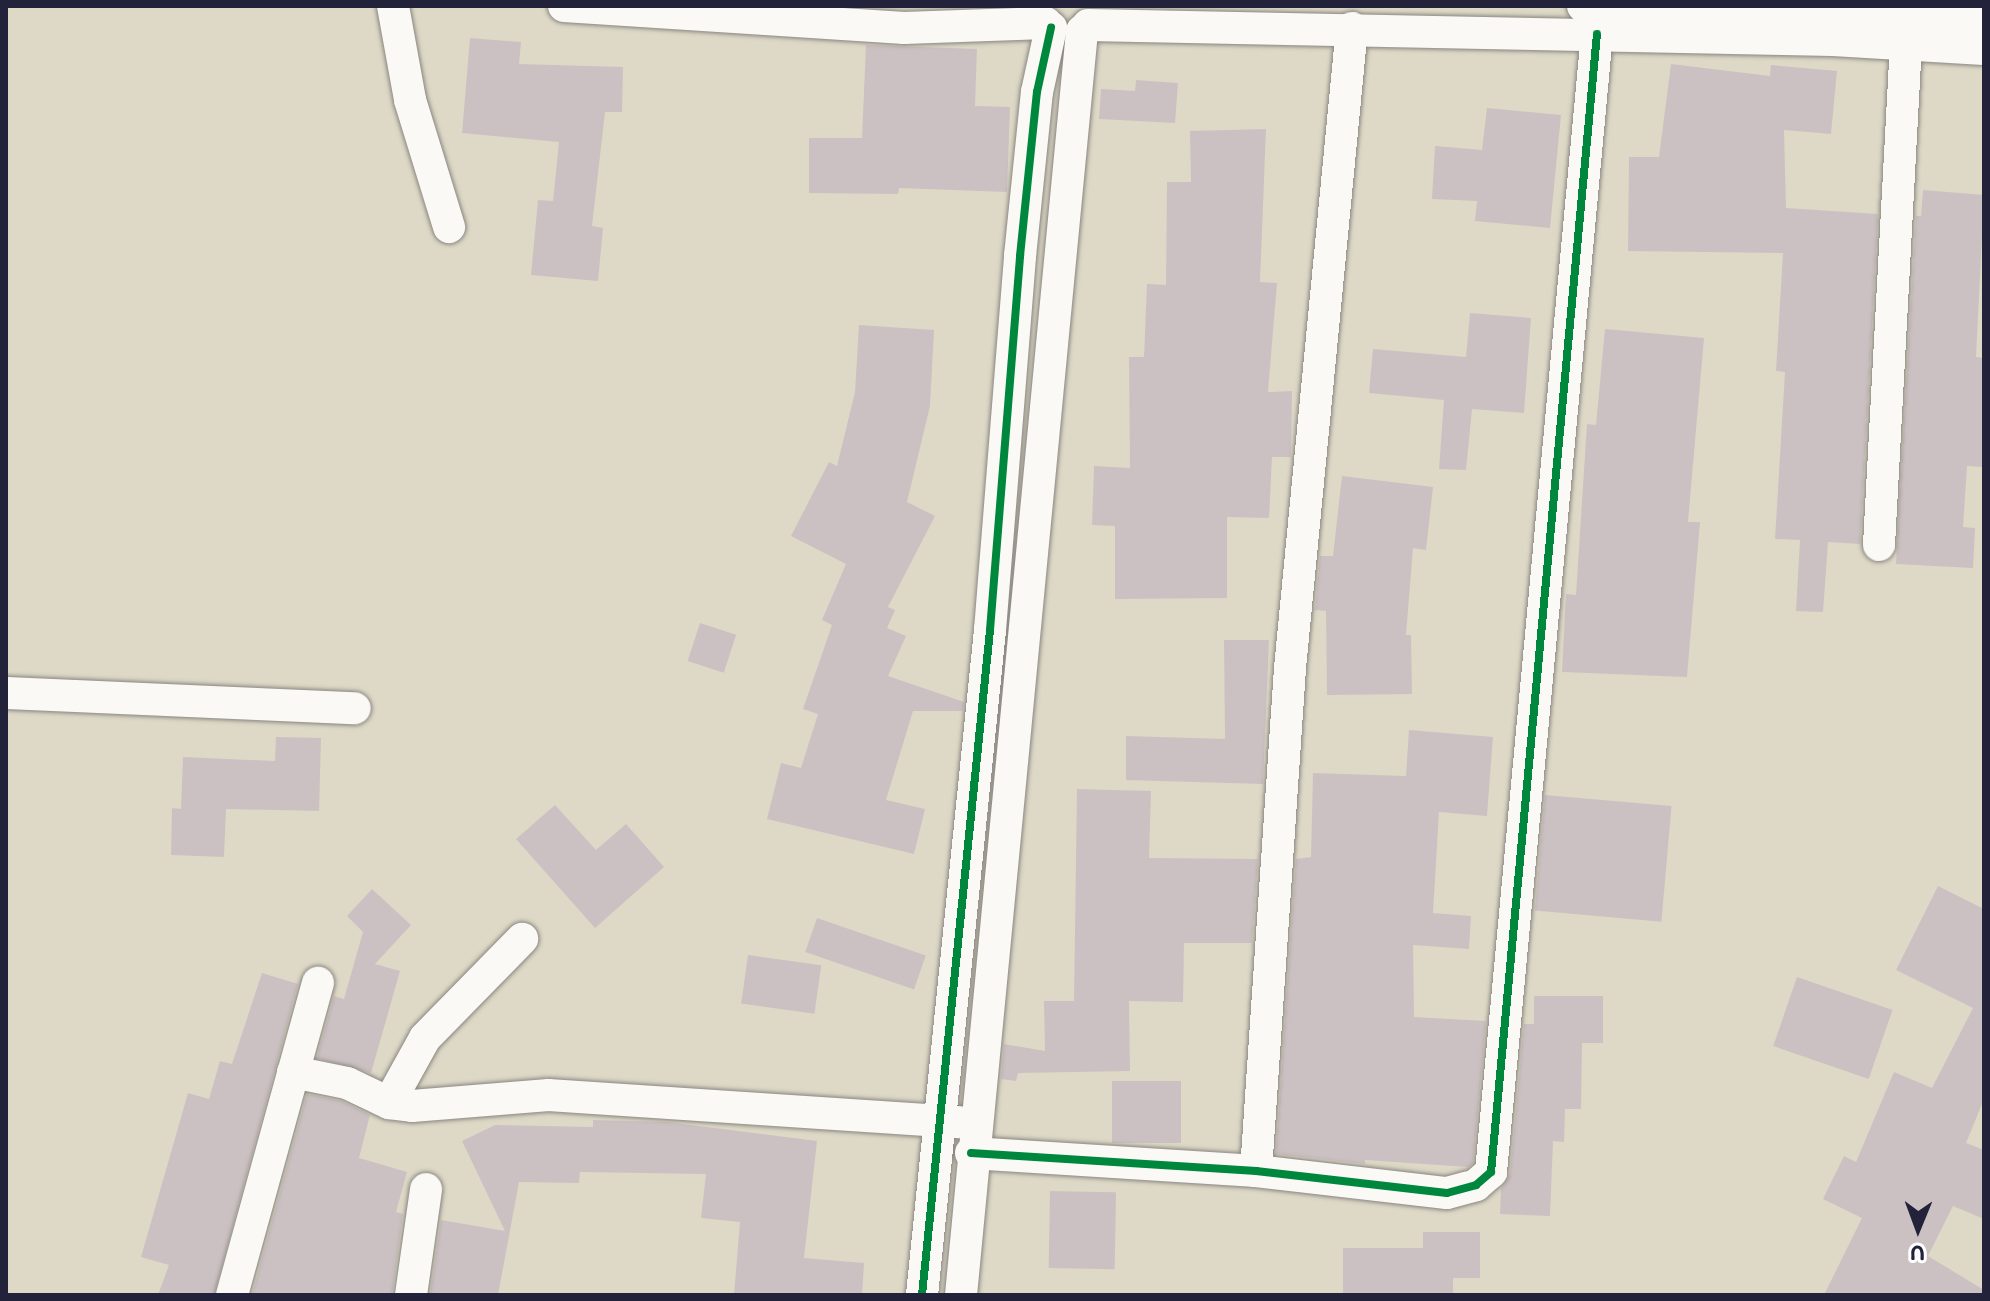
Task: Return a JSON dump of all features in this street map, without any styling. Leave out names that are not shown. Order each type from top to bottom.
[{"type":"street","points":[[393,6],[410,100],[449,227]]},
{"type":"street","points":[[564,6],[904,28],[1067,20],[1352,28],[1590,20],[1984,49]]},
{"type":"street","points":[[1590,20],[1667,7],[1984,20]]},
{"type":"street","points":[[922,1295],[990,630],[1020,256],[1037,92],[1067,20]]},
{"type":"street","points":[[961,1295],[973,1138],[1023,634],[1067,20]]},
{"type":"street","points":[[293,1072],[347,1083],[389,1103],[549,1095],[938,1122],[973,1138],[1447,1193],[1476,1185],[1491,1172],[1590,20]]},
{"type":"street","points":[[1256,1171],[1290,668],[1352,28]]},
{"type":"street","points":[[1879,545],[1906,44]]},
{"type":"street","points":[[990,630],[1023,634]]},
{"type":"street","points":[[6,693],[355,708]]},
{"type":"street","points":[[389,1103],[425,1038],[522,939]]},
{"type":"street","points":[[232,1295],[318,983]]},
{"type":"street","points":[[411,1295],[426,1189]]},
{"type":"building","points":[[470,38],[521,42],[519,64],[623,67],[622,112],[605,112],[592,226],[603,228],[598,281],[531,275],[538,200],[553,201],[559,142],[462,133]]},
{"type":"building","points":[[866,45],[977,49],[975,106],[1010,107],[1007,192],[899,188],[898,194],[809,193],[809,138],[862,138]]},
{"type":"building","points":[[1671,64],[1770,76],[1771,65],[1837,71],[1831,134],[1784,130],[1786,208],[1878,214],[1860,544],[1828,542],[1823,612],[1796,611],[1800,540],[1775,539],[1785,372],[1776,371],[1783,253],[1628,251],[1629,157],[1659,157]]},
{"type":"building","points":[[1136,80],[1178,83],[1175,123],[1099,119],[1101,89],[1135,91]]},
{"type":"building","points":[[1487,108],[1561,115],[1550,228],[1475,221],[1477,201],[1432,199],[1435,146],[1482,150]]},
{"type":"building","points":[[1266,129],[1260,282],[1277,283],[1268,392],[1292,391],[1291,457],[1272,457],[1269,518],[1227,517],[1227,598],[1115,599],[1115,526],[1092,525],[1094,466],[1130,468],[1129,357],[1144,357],[1147,284],[1166,285],[1167,182],[1191,182],[1190,131]]},
{"type":"building","points":[[1923,190],[1984,195],[1976,357],[1984,358],[1982,467],[1967,466],[1963,527],[1975,528],[1973,568],[1896,564],[1916,216],[1921,216]]},
{"type":"building","points":[[1470,313],[1531,318],[1524,413],[1472,409],[1466,470],[1439,469],[1444,400],[1369,393],[1373,349],[1466,357]]},
{"type":"building","points":[[859,325],[934,330],[930,406],[907,502],[935,516],[888,607],[895,610],[887,628],[906,636],[888,676],[964,702],[963,711],[913,711],[886,800],[925,809],[914,854],[767,819],[781,763],[801,768],[818,714],[803,709],[832,625],[822,620],[846,564],[791,536],[829,462],[837,466],[855,392]]},
{"type":"building","points":[[1605,329],[1704,338],[1688,522],[1700,522],[1687,677],[1562,672],[1566,594],[1576,595],[1587,424],[1596,425]]},
{"type":"building","points":[[1342,476],[1433,487],[1426,550],[1413,548],[1406,635],[1411,635],[1412,694],[1327,695],[1326,611],[1315,610],[1320,556],[1333,556]]},
{"type":"building","points":[[700,623],[736,635],[724,673],[688,661]]},
{"type":"building","points":[[1224,640],[1269,640],[1263,784],[1126,780],[1126,736],[1225,739]]},
{"type":"building","points":[[1409,730],[1493,737],[1487,816],[1439,812],[1433,913],[1471,916],[1469,949],[1413,945],[1414,1017],[1486,1021],[1473,1163],[1468,1167],[1365,1160],[1365,1164],[1276,1154],[1296,859],[1311,857],[1313,773],[1406,776]]},
{"type":"building","points":[[276,737],[321,738],[319,811],[226,809],[224,857],[171,855],[172,808],[181,809],[183,757],[275,761]]},
{"type":"building","points":[[1077,789],[1151,791],[1149,858],[1258,859],[1252,943],[1184,943],[1183,1002],[1129,1001],[1130,1071],[1018,1073],[1016,1081],[1001,1079],[1004,1044],[1045,1051],[1044,1001],[1074,1001]]},
{"type":"building","points":[[1545,795],[1672,806],[1661,922],[1535,911]]},
{"type":"building","points":[[555,805],[596,850],[626,824],[664,867],[595,928],[516,839]]},
{"type":"building","points":[[1938,886],[1984,909],[1984,1099],[1966,1143],[1984,1150],[1984,1219],[1953,1206],[1928,1256],[1984,1290],[1984,1295],[1824,1295],[1862,1218],[1823,1199],[1844,1156],[1856,1162],[1894,1072],[1932,1088],[1973,1008],[1896,970]]},
{"type":"building","points":[[372,889],[411,925],[375,964],[400,971],[371,1073],[317,1058],[334,996],[344,999],[363,932],[347,916]]},
{"type":"building","points":[[817,918],[926,955],[914,989],[805,952]]},
{"type":"building","points":[[748,955],[821,965],[814,1014],[741,1004]]},
{"type":"building","points":[[262,973],[298,984],[214,1295],[158,1295],[169,1265],[141,1257],[188,1093],[209,1099],[220,1061],[232,1064]]},
{"type":"building","points":[[1797,977],[1892,1010],[1869,1079],[1773,1046]]},
{"type":"building","points":[[1534,996],[1603,996],[1603,1043],[1582,1043],[1581,1109],[1565,1109],[1564,1142],[1553,1141],[1550,1216],[1500,1214],[1501,1189],[1510,1174],[1524,1024],[1534,1024]]},
{"type":"building","points":[[1112,1081],[1181,1081],[1181,1143],[1112,1143]]},
{"type":"building","points":[[307,1094],[341,1101],[370,1115],[359,1158],[407,1172],[396,1212],[403,1214],[392,1295],[252,1295]]},
{"type":"building","points":[[593,1120],[667,1122],[817,1141],[804,1258],[864,1263],[862,1295],[734,1295],[740,1222],[701,1218],[706,1174],[580,1172],[579,1183],[519,1182],[498,1295],[430,1295],[441,1220],[505,1231],[462,1141],[495,1125],[593,1127]]},
{"type":"building","points":[[1050,1191],[1116,1192],[1115,1269],[1049,1268]]},
{"type":"building","points":[[1423,1232],[1480,1232],[1480,1278],[1453,1278],[1453,1295],[1343,1295],[1343,1248],[1423,1248]]},
{"type":"cycle path","points":[[922,1295],[990,630],[1020,256],[1037,92],[1051,28]]},
{"type":"cycle path","points":[[971,1153],[1256,1171],[1447,1193],[1476,1185],[1491,1172],[1597,34]]}]
